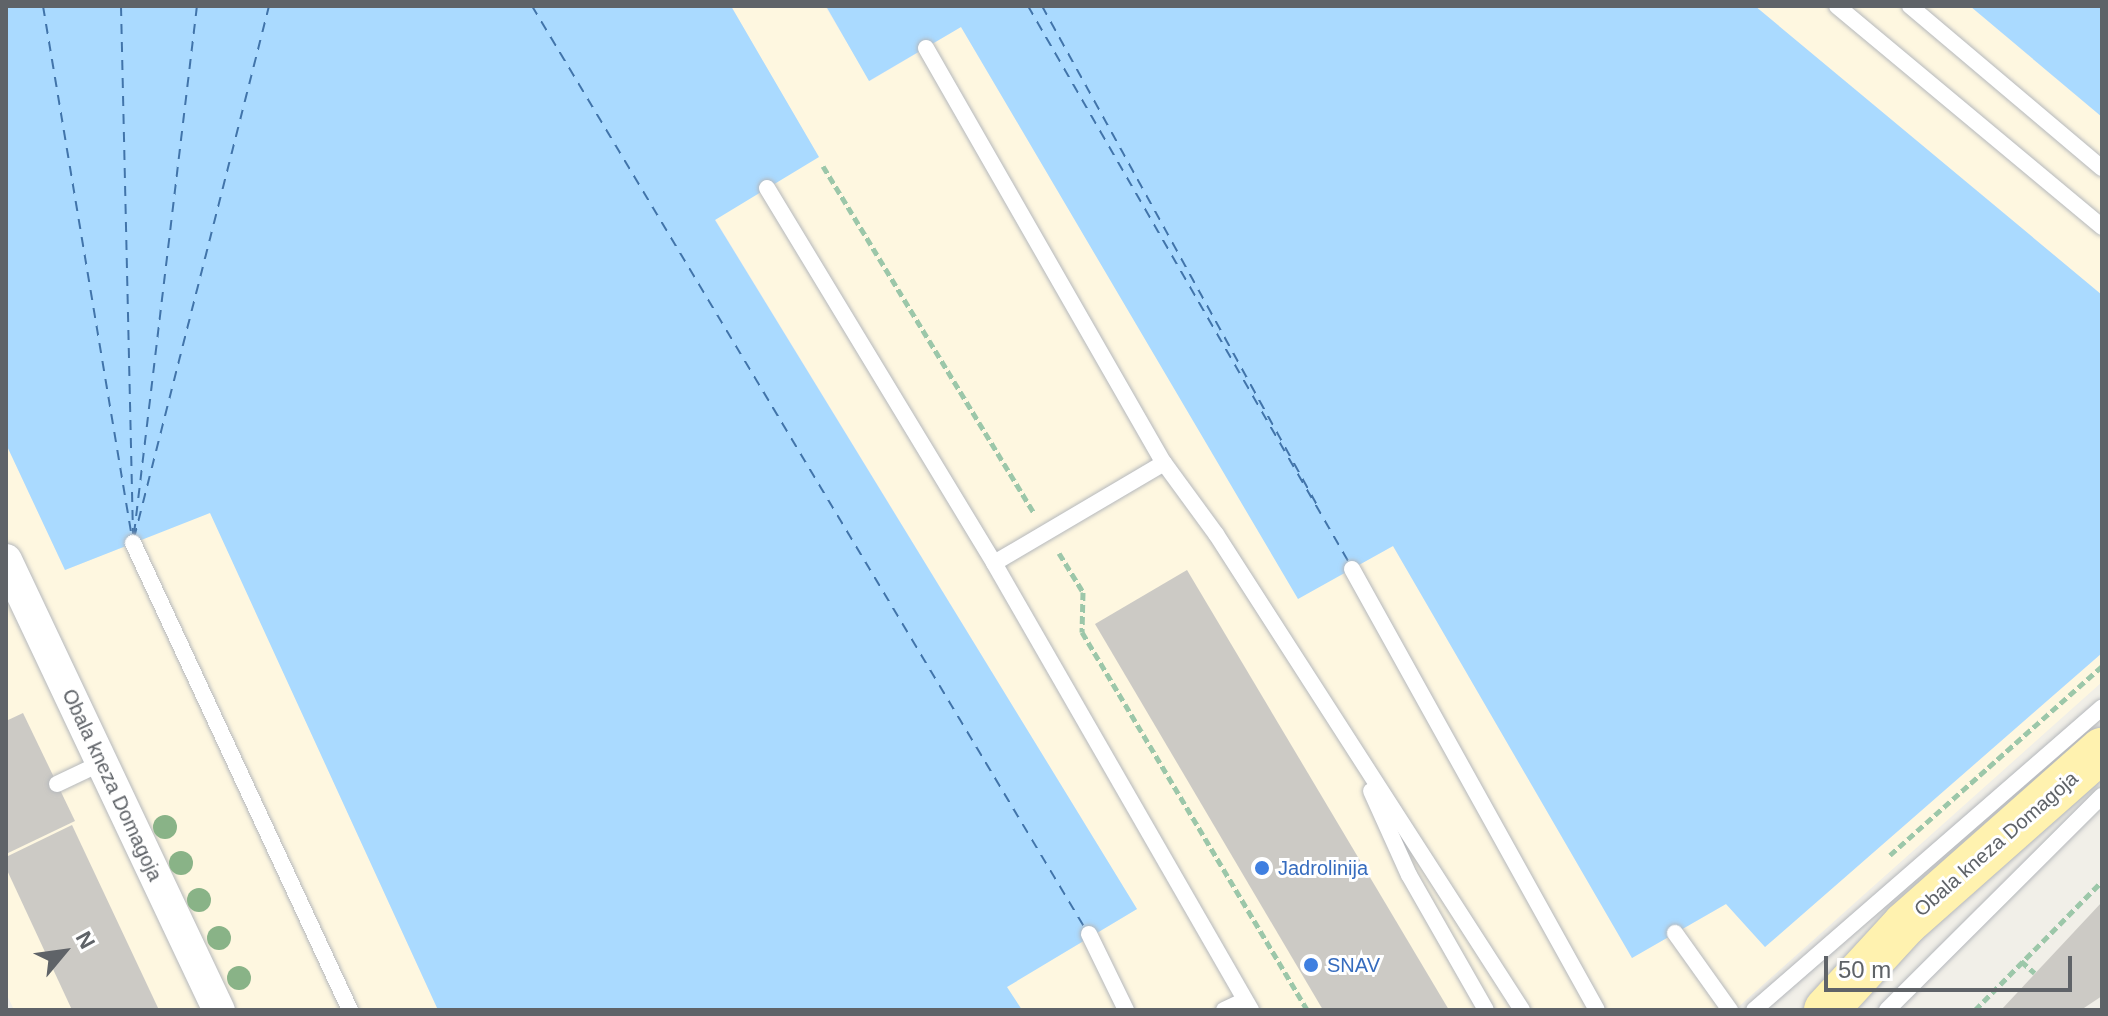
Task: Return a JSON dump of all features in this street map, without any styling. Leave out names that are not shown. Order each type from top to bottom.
[{"type":"main road","name":"Obala kneza Domagoja","points":[[1826,1010],[1905,924],[2102,750]]},
{"type":"street","name":"Obala kneza Domagoja","points":[[6,560],[219,1010]]},
{"type":"lane","points":[[1837,6],[2102,227]]},
{"type":"lane","points":[[1910,6],[2102,168]]},
{"type":"lane","points":[[926,48],[1164,463],[1216,534],[1522,1010]]},
{"type":"lane","points":[[767,188],[994,563],[1248,1005],[1224,1010]]},
{"type":"lane","points":[[994,563],[1164,463]]},
{"type":"lane","points":[[133,543],[350,1010]]},
{"type":"lane","points":[[1352,569],[1597,1010]]},
{"type":"lane","points":[[1754,1010],[2102,708]]},
{"type":"lane","points":[[1349,742],[1409,875],[1486,1010]]},
{"type":"lane","points":[[57,784],[101,763]]},
{"type":"lane","points":[[1887,1010],[2102,796]]},
{"type":"lane","points":[[1675,933],[1730,1010]]},
{"type":"lane","points":[[1089,934],[1126,1010]]},
{"type":"path","points":[[823,166],[1083,592],[1082,632],[1307,1010]]},
{"type":"path","points":[[1887,857],[2102,666]]},
{"type":"path","points":[[1975,1010],[2102,881]]},
{"type":"path","points":[[2021,961],[2035,973]]},
{"type":"shaded area","points":[[731,6],[825,6],[870,81],[961,27],[1298,598],[1393,546],[1632,958],[1726,904],[1765,947],[2102,653],[2102,682],[1735,1010],[1022,1010],[1006,987],[1137,909],[715,219],[818,156]]},
{"type":"shaded area","points":[[1755,6],[1970,6],[2102,117],[2102,295]]},
{"type":"shaded area","points":[[6,444],[65,570],[210,512],[438,1010],[14,1010],[6,993]]},
{"type":"water","points":[[6,6],[731,6],[819,157],[715,220],[1137,909],[1007,987],[1022,1010],[438,1010],[210,513],[65,570],[6,444]]},
{"type":"water","points":[[826,6],[1755,6],[2102,295],[2102,653],[1765,947],[1726,904],[1632,958],[1393,546],[1298,599],[961,27],[869,81]]},
{"type":"water","points":[[1970,6],[2102,6],[2102,117]]},
{"type":"building","points":[[1187,570],[1449,1010],[1323,1010],[1095,624]]},
{"type":"building","points":[[23,713],[75,821],[6,854],[6,721]]},
{"type":"building","points":[[72,825],[159,1010],[72,1010],[6,868],[6,857]]},
{"type":"building","points":[[2102,902],[2102,996],[2081,1010],[2001,1010]]},
{"type":"ferry route","points":[[43,6],[132,538]]},
{"type":"ferry route","points":[[121,6],[133,534]]},
{"type":"ferry route","points":[[134,534],[197,6]]},
{"type":"ferry route","points":[[134,538],[269,6]]},
{"type":"ferry route","points":[[532,6],[1086,930]]},
{"type":"ferry route","points":[[1028,6],[1348,561]]},
{"type":"ferry route","points":[[1042,6],[1317,505]]},
{"type":"place","name":"Jadrolinija","points":[[1262,868]]},
{"type":"place","name":"SNAV","points":[[1311,965]]}]
